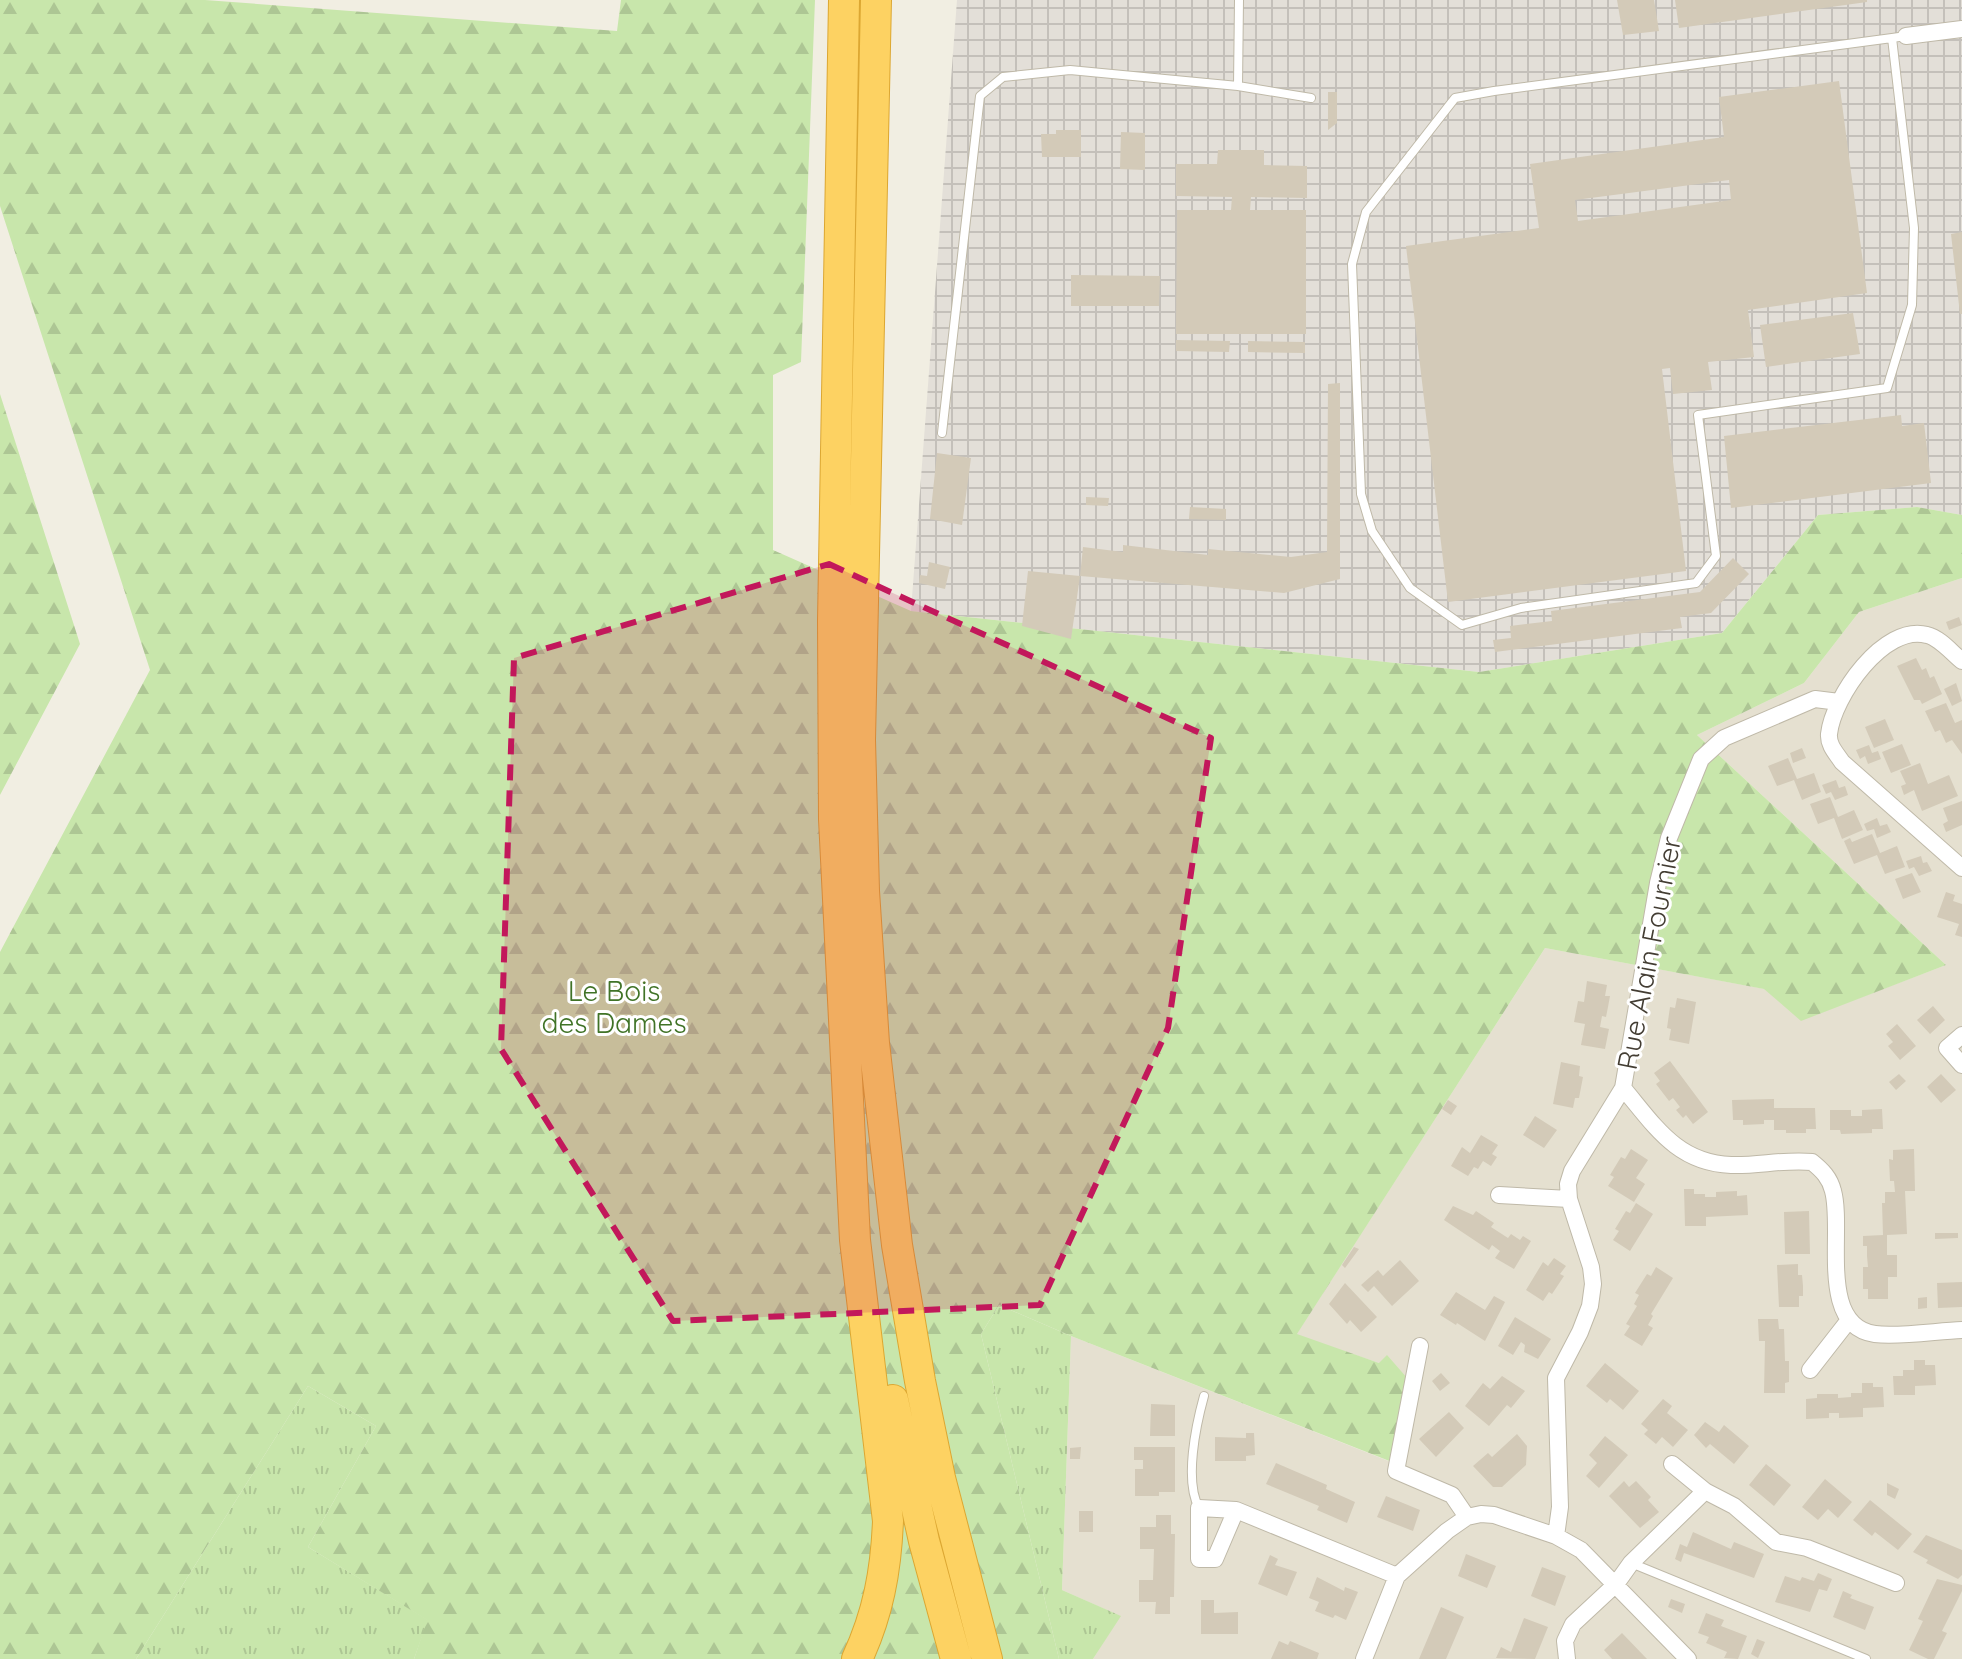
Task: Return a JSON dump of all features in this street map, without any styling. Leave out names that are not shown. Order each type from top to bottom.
[{"type":"highway","points":[[844,0],[835,511],[834,758],[839,933],[851,1113],[855,1240],[888,1521],[886,1563],[876,1615],[857,1659]]},
{"type":"highway","points":[[876,0],[860,740],[864,891],[874,1043],[897,1245],[920,1381],[940,1478],[987,1659]]},
{"type":"highway","points":[[851,1113],[873,1292],[900,1440],[956,1659]]},
{"type":"highway","points":[[940,1478],[999,1659]]},
{"type":"street","points":[[1899,37],[1962,29]]},
{"type":"street","points":[[1962,661],[1927,635],[1912,635],[1889,642],[1870,657],[1839,702],[1829,733],[1831,746],[1842,762],[1962,868]]},
{"type":"street","name":"Rue Alain Fournier","points":[[1839,702],[1828,698],[1815,699],[1724,738],[1701,759],[1669,838],[1658,883],[1623,1088],[1663,1135],[1685,1155],[1729,1165],[1812,1162],[1825,1172],[1834,1192],[1839,1304],[1849,1320]]},
{"type":"street","points":[[1962,1035],[1947,1048],[1962,1065]]},
{"type":"street","points":[[1556,1536],[1560,1507],[1556,1378],[1580,1332],[1590,1306],[1593,1284],[1591,1267],[1569,1199],[1568,1184],[1572,1171],[1623,1088]]},
{"type":"street","points":[[1499,1195],[1569,1199]]},
{"type":"street","points":[[1810,1370],[1849,1320],[1859,1329],[1875,1334],[1962,1330]]},
{"type":"street","points":[[1420,1346],[1396,1471],[1452,1495],[1467,1517]]},
{"type":"street","points":[[1672,1464],[1705,1491],[1734,1506],[1776,1542],[1807,1548],[1896,1583]]},
{"type":"street","points":[[1567,1659],[1565,1641],[1573,1624],[1705,1491]]},
{"type":"street","points":[[1236,1510],[1215,1559],[1199,1559],[1199,1508],[1236,1510],[1397,1576]]},
{"type":"street","points":[[1364,1659],[1397,1576],[1467,1517],[1494,1515],[1556,1536],[1581,1550],[1688,1659]]},
{"type":"lane","points":[[1238,86],[1239,0]]},
{"type":"lane","points":[[1899,37],[1914,228],[1912,305],[1887,388],[1698,415],[1716,556],[1696,583],[1521,608],[1462,625],[1410,588],[1372,531],[1361,494],[1352,264],[1366,212],[1455,98],[1899,37]]},
{"type":"lane","points":[[942,433],[980,96],[1003,77],[1070,70],[1238,86],[1311,98]]},
{"type":"lane","points":[[1199,1508],[1193,1492],[1194,1438],[1204,1396]]},
{"type":"lane","points":[[1631,1563],[1866,1659]]},
{"type":"highlighted area","points":[[829,564],[1211,738],[1168,1028],[1040,1305],[673,1321],[501,1049],[514,658]]},
{"type":"shaded area","points":[[957,0],[1962,0],[1962,515],[1917,507],[1818,515],[1722,633],[1479,672],[911,611]]},
{"type":"shaded area","points":[[1962,578],[1962,1659],[1093,1659],[1120,1616],[1062,1590],[1071,1336],[1391,1462],[1379,1363],[1296,1335],[1545,948],[1765,989],[1801,1020],[1946,965],[1697,735],[1804,683],[1859,612]]},
{"type":"green space","name":"Le Bois des Dames","points":[[0,0],[205,0],[617,31],[621,0],[815,0],[801,362],[773,375],[773,550],[911,611],[1479,672],[1722,633],[1818,515],[1917,507],[1962,515],[1962,578],[1859,612],[1804,683],[1697,735],[1946,965],[1801,1021],[1764,989],[1545,948],[1297,1334],[1379,1363],[1387,1355],[1408,1379],[1392,1462],[999,1305],[981,1334],[1059,1659],[414,1659],[427,1620],[308,1547],[376,1426],[308,1386],[136,1659],[0,1659],[0,952],[150,670],[0,206]]},
{"type":"green space","points":[[0,394],[80,644],[0,795]]},
{"type":"green space","points":[[999,1305],[1071,1336],[1062,1590],[1121,1616],[1093,1659],[1059,1659],[981,1334]]},
{"type":"green space","points":[[308,1386],[376,1426],[308,1547],[428,1620],[414,1659],[136,1659]]},
{"type":"building","points":[[1617,0],[1654,0],[1659,31],[1623,35]]},
{"type":"building","points":[[1675,0],[1867,0],[1867,2],[1679,28]]},
{"type":"building","points":[[1839,81],[1867,293],[1748,310],[1754,357],[1708,362],[1712,390],[1673,394],[1670,368],[1662,369],[1686,571],[1448,602],[1406,246],[1539,228],[1530,164],[1724,137],[1719,97]],"holes":[[[1729,180],[1731,200],[1578,221],[1575,200]]]},
{"type":"building","points":[[1328,92],[1337,92],[1337,123],[1328,130]]},
{"type":"building","points":[[1056,130],[1081,130],[1081,157],[1042,157],[1041,134],[1056,134]]},
{"type":"building","points":[[1121,132],[1145,133],[1145,170],[1120,169]]},
{"type":"building","points":[[1218,150],[1264,150],[1264,165],[1307,166],[1307,198],[1251,197],[1250,210],[1306,210],[1306,334],[1176,334],[1177,210],[1231,210],[1232,197],[1176,196],[1176,164],[1217,164]]},
{"type":"building","points":[[1962,232],[1962,314],[1960,314],[1951,234]]},
{"type":"building","points":[[1071,275],[1160,276],[1159,306],[1071,306]]},
{"type":"building","points":[[1853,313],[1860,354],[1766,367],[1760,325]]},
{"type":"building","points":[[1176,340],[1230,341],[1229,352],[1176,351]]},
{"type":"building","points":[[1248,341],[1305,342],[1305,353],[1248,352]]},
{"type":"building","points":[[1340,383],[1340,579],[1284,593],[1080,576],[1083,547],[1123,552],[1123,545],[1208,555],[1208,549],[1291,557],[1327,552],[1328,384]]},
{"type":"building","points":[[1901,415],[1902,426],[1924,423],[1931,483],[1731,508],[1724,436]]},
{"type":"building","points":[[937,453],[971,458],[962,525],[930,519]]},
{"type":"building","points":[[1086,497],[1109,498],[1108,506],[1086,505]]},
{"type":"building","points":[[1190,507],[1226,509],[1226,520],[1189,519]]},
{"type":"building","points":[[1733,558],[1749,574],[1711,613],[1680,617],[1682,628],[1495,652],[1493,640],[1511,638],[1510,626],[1552,621],[1551,611],[1700,592]]},
{"type":"building","points":[[929,562],[950,567],[945,589],[919,583],[920,575],[927,576]]},
{"type":"building","points":[[1028,571],[1080,576],[1071,639],[1022,626]]},
{"type":"building","points":[[1959,617],[1962,625],[1949,630],[1946,622]]},
{"type":"building","points":[[1916,658],[1922,670],[1926,668],[1930,678],[1934,676],[1942,694],[1922,704],[1920,700],[1914,700],[1897,666]]},
{"type":"building","points":[[1956,683],[1962,701],[1952,706],[1944,689]]},
{"type":"building","points":[[1946,703],[1955,723],[1962,720],[1962,754],[1952,740],[1946,743],[1940,730],[1935,732],[1925,711]]},
{"type":"building","points":[[1885,719],[1894,740],[1874,748],[1865,727]]},
{"type":"building","points":[[1902,744],[1911,765],[1891,773],[1882,752]]},
{"type":"building","points":[[1869,745],[1872,753],[1878,751],[1881,759],[1868,764],[1865,756],[1860,759],[1856,750]]},
{"type":"building","points":[[1802,748],[1806,758],[1793,763],[1790,753]]},
{"type":"building","points":[[1788,758],[1797,779],[1814,773],[1821,792],[1802,800],[1794,780],[1777,786],[1768,766]]},
{"type":"building","points":[[1920,763],[1928,784],[1949,775],[1958,796],[1922,811],[1914,790],[1904,795],[1901,786],[1906,784],[1900,771]]},
{"type":"building","points":[[1836,780],[1839,788],[1845,786],[1848,795],[1835,800],[1831,792],[1826,794],[1822,785]]},
{"type":"building","points":[[1830,797],[1838,817],[1854,810],[1863,830],[1842,839],[1834,818],[1818,824],[1810,804]]},
{"type":"building","points":[[1962,801],[1962,825],[1946,832],[1943,824],[1948,821],[1943,808]]},
{"type":"building","points":[[1877,818],[1880,826],[1887,824],[1891,832],[1877,838],[1874,829],[1867,831],[1864,824]]},
{"type":"building","points":[[1872,834],[1880,853],[1897,846],[1905,867],[1885,874],[1877,855],[1854,864],[1844,841],[1850,838],[1852,842]]},
{"type":"building","points":[[1921,856],[1923,863],[1927,862],[1932,871],[1919,876],[1914,867],[1909,869],[1906,861]]},
{"type":"building","points":[[1912,873],[1921,892],[1903,899],[1895,879]]},
{"type":"building","points":[[1946,892],[1955,895],[1953,901],[1962,904],[1962,937],[1955,935],[1959,924],[1937,917]]},
{"type":"building","points":[[1587,981],[1607,985],[1605,996],[1610,996],[1606,1017],[1602,1016],[1600,1027],[1609,1029],[1605,1049],[1581,1045],[1585,1024],[1574,1022],[1578,1001],[1584,1002]]},
{"type":"building","points":[[1677,998],[1696,1002],[1689,1044],[1669,1040],[1670,1007],[1675,1008]]},
{"type":"building","points":[[1933,1006],[1945,1020],[1930,1034],[1917,1020]]},
{"type":"building","points":[[1897,1024],[1916,1046],[1900,1060],[1888,1046],[1893,1042],[1886,1034]]},
{"type":"building","points":[[1670,1061],[1708,1112],[1693,1124],[1686,1115],[1683,1118],[1676,1110],[1680,1107],[1673,1098],[1669,1101],[1656,1084],[1660,1081],[1654,1073]]},
{"type":"building","points":[[1561,1062],[1580,1066],[1579,1076],[1583,1077],[1579,1098],[1575,1098],[1573,1108],[1553,1104]]},
{"type":"building","points":[[1899,1074],[1906,1081],[1896,1090],[1889,1082]]},
{"type":"building","points":[[1941,1074],[1956,1090],[1941,1103],[1927,1087]]},
{"type":"building","points":[[1774,1099],[1774,1108],[1815,1108],[1816,1129],[1806,1129],[1806,1133],[1786,1133],[1786,1130],[1774,1130],[1774,1120],[1743,1125],[1743,1120],[1733,1120],[1732,1100]]},
{"type":"building","points":[[1448,1100],[1457,1106],[1451,1115],[1442,1109]]},
{"type":"building","points":[[1882,1109],[1883,1129],[1872,1129],[1872,1133],[1841,1134],[1840,1130],[1830,1130],[1830,1110],[1851,1110],[1851,1116],[1862,1116],[1862,1110]]},
{"type":"building","points":[[1535,1116],[1557,1130],[1544,1148],[1523,1135]]},
{"type":"building","points":[[1481,1135],[1498,1145],[1492,1154],[1497,1157],[1491,1166],[1483,1161],[1468,1176],[1451,1166],[1462,1147],[1470,1153]]},
{"type":"building","points":[[1631,1149],[1648,1160],[1636,1178],[1645,1184],[1634,1202],[1608,1186],[1614,1177],[1610,1175],[1621,1157],[1625,1159]]},
{"type":"building","points":[[1914,1149],[1915,1191],[1905,1191],[1907,1234],[1887,1235],[1887,1255],[1897,1255],[1897,1277],[1888,1277],[1888,1299],[1868,1299],[1868,1289],[1863,1289],[1863,1267],[1868,1267],[1863,1236],[1883,1235],[1882,1203],[1885,1203],[1885,1192],[1895,1192],[1894,1181],[1890,1181],[1889,1159],[1893,1160],[1893,1150]]},
{"type":"building","points":[[1684,1189],[1694,1189],[1694,1194],[1705,1194],[1705,1197],[1716,1197],[1716,1192],[1737,1191],[1737,1196],[1747,1195],[1748,1215],[1706,1217],[1706,1226],[1685,1226]]},
{"type":"building","points":[[1636,1203],[1653,1214],[1630,1251],[1613,1240],[1619,1231],[1615,1229],[1626,1211],[1630,1213]]},
{"type":"building","points":[[1453,1206],[1473,1215],[1476,1211],[1494,1223],[1491,1227],[1508,1238],[1511,1234],[1520,1240],[1523,1236],[1531,1241],[1514,1269],[1495,1258],[1500,1251],[1492,1245],[1489,1250],[1444,1220]]},
{"type":"building","points":[[1809,1211],[1810,1254],[1785,1254],[1784,1212]]},
{"type":"building","points":[[1935,1233],[1958,1233],[1958,1238],[1935,1239]]},
{"type":"building","points":[[1354,1247],[1359,1249],[1345,1268],[1342,1265]]},
{"type":"building","points":[[1554,1258],[1566,1266],[1560,1274],[1564,1276],[1543,1301],[1526,1290],[1543,1262],[1548,1266]]},
{"type":"building","points":[[1400,1260],[1419,1281],[1392,1306],[1374,1286],[1368,1292],[1361,1285],[1378,1270],[1383,1276]]},
{"type":"building","points":[[1798,1264],[1798,1275],[1802,1275],[1803,1286],[1799,1307],[1779,1307],[1777,1265]]},
{"type":"building","points":[[1656,1267],[1673,1278],[1651,1314],[1653,1316],[1648,1325],[1653,1328],[1642,1346],[1624,1335],[1630,1326],[1626,1324],[1637,1306],[1634,1304],[1639,1295],[1635,1293],[1647,1274],[1651,1276]]},
{"type":"building","points":[[1962,1282],[1962,1307],[1938,1308],[1937,1283]]},
{"type":"building","points":[[1345,1283],[1377,1317],[1361,1332],[1350,1320],[1347,1324],[1329,1304]]},
{"type":"building","points":[[1456,1292],[1485,1310],[1494,1296],[1505,1302],[1485,1341],[1440,1315]]},
{"type":"building","points":[[1927,1297],[1927,1308],[1918,1309],[1918,1298]]},
{"type":"building","points":[[1515,1317],[1551,1339],[1538,1359],[1524,1352],[1525,1345],[1521,1342],[1513,1355],[1498,1346]]},
{"type":"building","points":[[1758,1319],[1778,1319],[1779,1329],[1784,1329],[1785,1361],[1789,1361],[1789,1382],[1785,1383],[1785,1393],[1764,1393],[1765,1341],[1759,1341]]},
{"type":"building","points":[[1914,1360],[1925,1360],[1925,1365],[1935,1365],[1936,1385],[1915,1386],[1915,1395],[1894,1395],[1893,1376],[1903,1376],[1903,1370],[1914,1370]]},
{"type":"building","points":[[1605,1363],[1639,1391],[1623,1410],[1610,1399],[1607,1403],[1586,1386]]},
{"type":"building","points":[[1441,1373],[1450,1383],[1440,1391],[1432,1381]]},
{"type":"building","points":[[1502,1376],[1525,1391],[1511,1408],[1507,1405],[1489,1426],[1465,1406],[1483,1383],[1490,1389]]},
{"type":"building","points":[[1862,1383],[1883,1387],[1884,1407],[1863,1408],[1863,1417],[1839,1418],[1839,1413],[1829,1413],[1829,1418],[1806,1419],[1806,1399],[1817,1398],[1817,1394],[1851,1397],[1851,1393],[1862,1393]]},
{"type":"building","points":[[1663,1399],[1672,1406],[1667,1413],[1688,1430],[1673,1447],[1662,1437],[1656,1444],[1644,1434],[1648,1430],[1641,1424]]},
{"type":"building","points":[[1151,1404],[1175,1405],[1175,1436],[1150,1436]]},
{"type":"building","points":[[1449,1412],[1464,1428],[1436,1457],[1419,1439]]},
{"type":"building","points":[[1705,1422],[1719,1432],[1724,1425],[1749,1446],[1734,1464],[1710,1444],[1706,1448],[1694,1435]]},
{"type":"building","points":[[1246,1433],[1254,1433],[1255,1455],[1246,1456],[1246,1461],[1215,1461],[1215,1437],[1246,1438]]},
{"type":"building","points":[[1517,1434],[1527,1446],[1526,1465],[1502,1487],[1493,1487],[1473,1466],[1488,1453],[1492,1457]]},
{"type":"building","points":[[1605,1436],[1628,1455],[1599,1488],[1586,1476],[1597,1463],[1589,1455]]},
{"type":"building","points":[[1081,1447],[1080,1459],[1070,1459],[1070,1448]]},
{"type":"building","points":[[1134,1447],[1175,1447],[1175,1492],[1135,1496],[1135,1469],[1143,1469],[1143,1460],[1134,1460]]},
{"type":"building","points":[[1276,1463],[1327,1485],[1326,1489],[1355,1502],[1347,1523],[1317,1510],[1319,1506],[1266,1484]]},
{"type":"building","points":[[1766,1464],[1791,1485],[1774,1506],[1749,1485]]},
{"type":"building","points":[[1825,1479],[1852,1502],[1838,1518],[1828,1509],[1818,1520],[1802,1507]]},
{"type":"building","points":[[1624,1481],[1629,1487],[1636,1481],[1651,1497],[1648,1500],[1659,1512],[1640,1528],[1609,1496]]},
{"type":"building","points":[[1887,1483],[1899,1489],[1895,1499],[1887,1495]]},
{"type":"building","points":[[1386,1496],[1420,1510],[1413,1531],[1377,1517]]},
{"type":"building","points":[[1870,1500],[1912,1534],[1898,1550],[1875,1532],[1872,1536],[1853,1520]]},
{"type":"building","points":[[1079,1511],[1093,1511],[1093,1532],[1079,1532]]},
{"type":"building","points":[[1156,1515],[1171,1515],[1171,1534],[1175,1534],[1174,1597],[1170,1597],[1170,1614],[1155,1614],[1156,1602],[1139,1602],[1139,1580],[1153,1580],[1154,1549],[1140,1549],[1140,1527],[1156,1527]]},
{"type":"building","points":[[1693,1532],[1731,1549],[1734,1542],[1764,1554],[1754,1578],[1684,1553],[1681,1562],[1675,1559],[1680,1544],[1687,1547]]},
{"type":"building","points":[[1926,1535],[1962,1550],[1962,1575],[1958,1579],[1926,1563],[1928,1560],[1913,1552]]},
{"type":"building","points":[[1466,1554],[1496,1566],[1487,1588],[1458,1576]]},
{"type":"building","points":[[1270,1555],[1278,1559],[1275,1565],[1297,1572],[1287,1596],[1258,1584]]},
{"type":"building","points":[[1542,1567],[1566,1576],[1555,1606],[1531,1596]]},
{"type":"building","points":[[1818,1573],[1832,1579],[1827,1591],[1819,1589],[1810,1612],[1775,1602],[1785,1576],[1814,1581]]},
{"type":"building","points":[[1317,1577],[1344,1591],[1345,1587],[1358,1592],[1346,1620],[1315,1611],[1319,1602],[1309,1598]]},
{"type":"building","points":[[1937,1579],[1962,1585],[1962,1591],[1942,1631],[1947,1633],[1934,1659],[1928,1659],[1909,1650],[1923,1621],[1918,1619]]},
{"type":"building","points":[[1843,1591],[1852,1595],[1850,1598],[1874,1607],[1865,1630],[1833,1617]]},
{"type":"building","points":[[1671,1599],[1685,1604],[1682,1613],[1668,1607]]},
{"type":"building","points":[[1201,1600],[1214,1600],[1214,1613],[1238,1612],[1238,1634],[1201,1634]]},
{"type":"building","points":[[1441,1607],[1464,1617],[1446,1659],[1419,1659]]},
{"type":"building","points":[[1706,1613],[1724,1620],[1721,1626],[1747,1636],[1738,1659],[1724,1658],[1727,1652],[1706,1643],[1709,1637],[1698,1633]]},
{"type":"building","points":[[1524,1618],[1548,1627],[1535,1659],[1496,1658],[1501,1647],[1511,1652]]},
{"type":"building","points":[[1622,1633],[1647,1659],[1612,1659],[1604,1650]]},
{"type":"building","points":[[1757,1639],[1765,1642],[1758,1658],[1751,1654]]},
{"type":"building","points":[[1279,1641],[1288,1645],[1290,1641],[1319,1653],[1317,1659],[1271,1659]]}]
